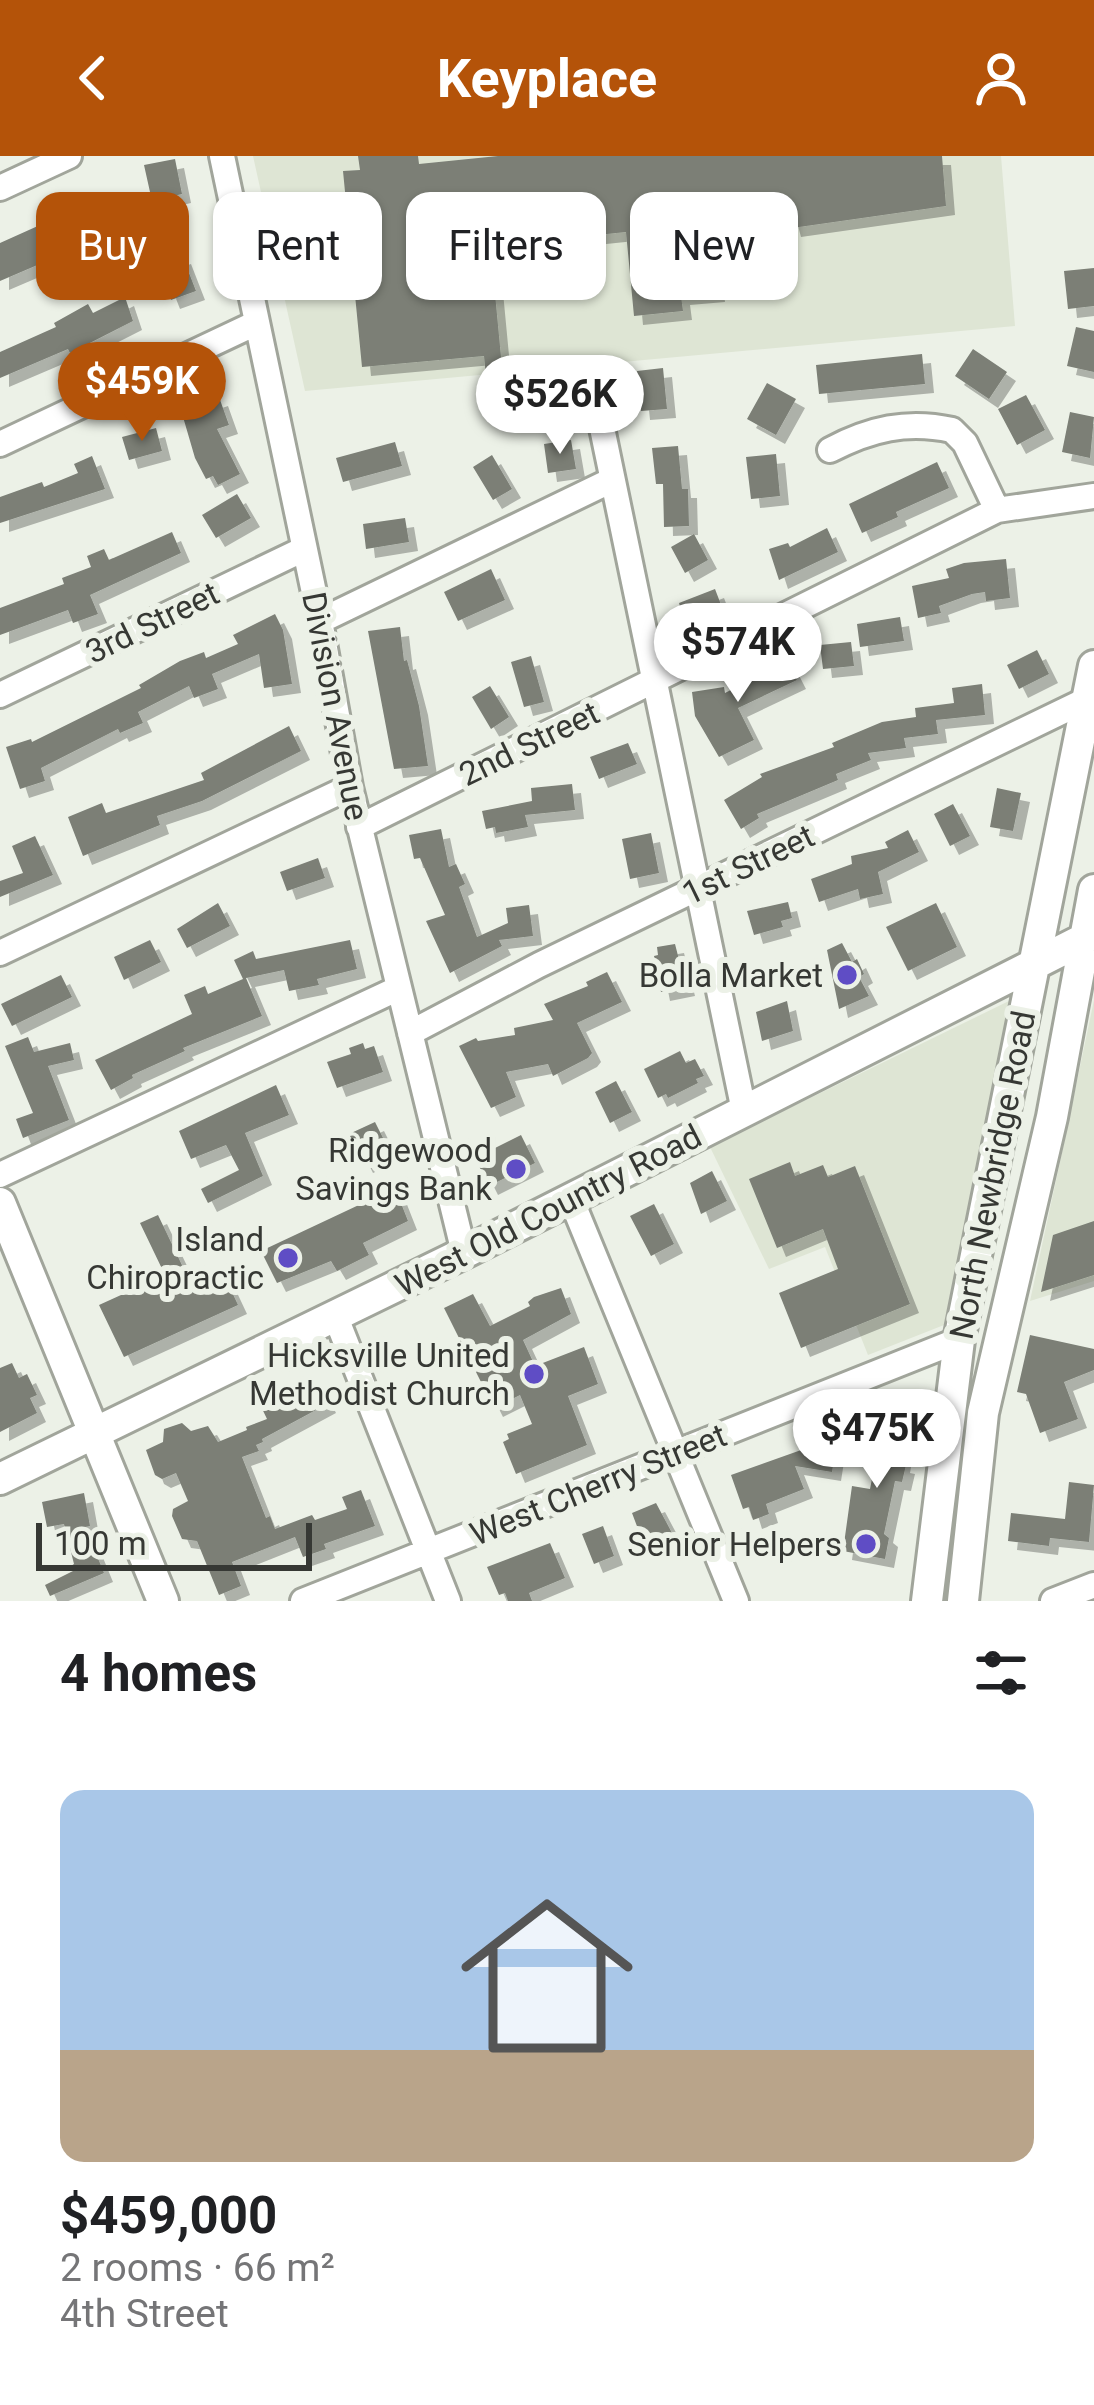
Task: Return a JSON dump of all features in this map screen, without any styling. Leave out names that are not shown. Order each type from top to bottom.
[{"type":"main road","name":"North Newbridge Road","points":[[927,1601],[957,1354],[1094,666]]},
{"type":"main road","name":"North Newbridge Road","points":[[963,1601],[994,1368],[1090,936],[1094,890]]},
{"type":"main road","name":"West Old Country Road","points":[[0,1479],[464,1253],[1090,936]]},
{"type":"main road","points":[[0,1203],[163,1601]]},
{"type":"main road","points":[[957,1354],[994,1368]]},
{"type":"street","points":[[0,188],[69,156]]},
{"type":"street","name":"Division Avenue","points":[[222,156],[320,621],[350,787],[464,1253]]},
{"type":"street","points":[[0,444],[254,324]]},
{"type":"street","points":[[591,375],[744,1111]]},
{"type":"street","points":[[830,450],[863,433],[891,426],[952,430],[965,443],[997,510]]},
{"type":"street","points":[[320,621],[612,480]]},
{"type":"street","name":"2nd Street","points":[[359,827],[997,510],[1094,496]]},
{"type":"street","name":"3rd Street","points":[[0,694],[304,549]]},
{"type":"street","name":"1st Street","points":[[410,1033],[539,965],[1088,699]]},
{"type":"street","points":[[0,953],[350,787]]},
{"type":"street","points":[[0,1175],[399,988]]},
{"type":"street","points":[[571,1198],[736,1601]]},
{"type":"street","points":[[335,1316],[448,1601]]},
{"type":"street","name":"West Cherry Street","points":[[303,1601],[675,1453],[957,1354]]},
{"type":"street","points":[[1053,1601],[1094,1585]]},
{"type":"shaded area","points":[[253,156],[1001,156],[1015,326],[305,391],[285,300],[382,300],[382,192],[261,192]]},
{"type":"shaded area","points":[[1011,1000],[944,1325],[868,1355],[825,1247],[769,1269],[710,1147]]},
{"type":"shaded area","points":[[1094,1000],[1094,1281],[1030,1301],[1060,1162]]},
{"type":"building","points":[[358,156],[418,156],[419,164],[498,156],[942,156],[946,206],[798,227],[798,192],[630,192],[630,274],[626,232],[606,234],[606,192],[406,192],[406,300],[496,300],[503,378],[525,375],[528,400],[489,404],[484,356],[362,367],[356,300],[382,300],[382,192],[345,192],[343,171],[360,170]]},
{"type":"building","points":[[175,159],[182,192],[150,192],[144,165]]},
{"type":"building","points":[[36,227],[36,266],[0,281],[0,243]]},
{"type":"building","points":[[1094,268],[1094,306],[1068,309],[1064,271]]},
{"type":"building","points":[[126,300],[133,321],[70,353],[68,349],[0,378],[0,352],[56,327],[54,323],[88,304],[93,313]]},
{"type":"building","points":[[632,300],[682,300],[683,311],[634,316]]},
{"type":"building","points":[[1076,327],[1094,331],[1094,372],[1067,366]]},
{"type":"building","points":[[973,349],[1007,372],[989,399],[955,376]]},
{"type":"building","points":[[922,354],[925,384],[819,394],[816,365]]},
{"type":"building","points":[[663,368],[667,409],[641,411],[637,371]]},
{"type":"building","points":[[767,383],[796,399],[776,435],[747,419]]},
{"type":"building","points":[[1026,395],[1045,430],[1017,445],[998,409]]},
{"type":"building","points":[[219,397],[229,425],[217,429],[240,474],[218,485],[213,476],[206,479],[195,458],[181,410]]},
{"type":"building","points":[[1070,412],[1094,417],[1090,458],[1062,452]]},
{"type":"building","points":[[156,428],[162,451],[129,460],[122,437]]},
{"type":"building","points":[[571,440],[576,469],[548,473],[544,444]]},
{"type":"building","points":[[395,442],[402,466],[343,482],[336,458]]},
{"type":"building","points":[[678,446],[682,489],[688,489],[689,526],[664,527],[663,484],[656,484],[652,448]]},
{"type":"building","points":[[776,454],[780,496],[751,499],[746,457]]},
{"type":"building","points":[[492,455],[512,489],[493,500],[473,467]]},
{"type":"building","points":[[92,456],[105,489],[0,523],[0,497],[78,473],[74,464]]},
{"type":"building","points":[[937,462],[949,488],[862,533],[849,504]]},
{"type":"building","points":[[237,494],[251,518],[216,538],[202,515]]},
{"type":"building","points":[[405,518],[409,542],[366,549],[363,524]]},
{"type":"building","points":[[827,528],[838,552],[779,580],[769,549],[788,543],[790,547]]},
{"type":"building","points":[[172,532],[181,553],[90,595],[98,614],[73,623],[68,610],[0,635],[0,608],[64,584],[62,578],[91,567],[87,556],[104,549],[109,560]]},
{"type":"building","points":[[694,534],[708,560],[685,573],[671,547]]},
{"type":"building","points":[[1006,559],[1010,598],[986,601],[985,592],[972,594],[939,606],[941,613],[918,618],[912,586],[949,578],[946,569],[964,563]]},
{"type":"building","points":[[491,569],[505,600],[458,621],[444,592]]},
{"type":"building","points":[[715,589],[723,610],[685,625],[679,603]]},
{"type":"building","points":[[275,614],[283,630],[292,684],[264,688],[259,654],[212,674],[218,689],[194,698],[189,686],[138,712],[143,723],[120,733],[118,729],[41,768],[45,781],[20,789],[6,747],[32,742],[141,688],[139,685],[180,661],[204,652],[206,658],[238,644],[233,635]]},
{"type":"building","points":[[900,617],[904,641],[860,647],[857,624]]},
{"type":"building","points":[[400,627],[428,766],[394,769],[368,631]]},
{"type":"building","points":[[851,642],[854,666],[823,669],[820,645]]},
{"type":"building","points":[[1037,650],[1049,674],[1019,689],[1007,665]]},
{"type":"building","points":[[782,651],[797,680],[738,708],[754,740],[719,757],[695,716],[692,692],[724,687],[725,693],[766,672],[761,662]]},
{"type":"building","points":[[531,656],[544,702],[524,707],[511,662]]},
{"type":"building","points":[[982,684],[985,715],[936,720],[938,734],[904,738],[906,748],[868,753],[871,760],[836,774],[838,780],[757,814],[759,818],[741,829],[724,800],[762,777],[760,774],[834,747],[832,743],[882,722],[916,717],[915,708],[954,703],[952,688]]},
{"type":"building","points":[[490,686],[509,717],[491,729],[472,697]]},
{"type":"building","points":[[289,726],[301,751],[202,801],[157,816],[160,825],[83,856],[68,817],[102,803],[106,813],[204,780],[201,773]]},
{"type":"building","points":[[628,743],[637,764],[599,779],[590,757]]},
{"type":"building","points":[[572,784],[575,810],[525,815],[528,827],[496,833],[495,827],[486,829],[482,811],[532,801],[531,788]]},
{"type":"building","points":[[997,788],[1021,793],[1013,831],[990,827]]},
{"type":"building","points":[[953,804],[970,836],[950,846],[934,814]]},
{"type":"building","points":[[441,829],[449,867],[456,864],[465,884],[459,887],[477,937],[508,923],[506,908],[529,905],[533,936],[499,940],[502,946],[450,973],[426,921],[445,915],[420,858],[414,859],[409,835]]},
{"type":"building","points":[[908,830],[919,852],[878,872],[883,894],[860,899],[858,889],[819,902],[811,879],[852,864],[851,856],[888,848],[885,842]]},
{"type":"building","points":[[651,833],[659,873],[630,879],[622,839]]},
{"type":"building","points":[[35,836],[53,875],[0,897],[0,881],[23,873],[12,846]]},
{"type":"building","points":[[318,858],[325,878],[287,891],[280,872]]},
{"type":"building","points":[[788,902],[792,918],[781,921],[783,927],[754,935],[747,911]]},
{"type":"building","points":[[218,903],[230,926],[187,948],[177,929]]},
{"type":"building","points":[[936,903],[957,947],[908,971],[886,927]]},
{"type":"building","points":[[150,940],[161,962],[124,980],[114,957]]},
{"type":"building","points":[[350,940],[357,969],[289,991],[284,970],[246,978],[262,1016],[183,1048],[185,1051],[111,1090],[95,1060],[192,1014],[184,995],[205,986],[208,994],[243,979],[234,960],[253,951],[256,959]]},
{"type":"building","name":"Bolla Market","points":[[842,943],[852,962],[857,959],[864,974],[859,977],[869,996],[839,1009],[827,950]]},
{"type":"building","points":[[675,944],[686,987],[661,992],[654,956],[657,947]]},
{"type":"building","points":[[607,972],[622,1002],[577,1023],[592,1053],[588,1058],[553,1076],[548,1064],[506,1072],[516,1097],[491,1108],[459,1046],[476,1038],[515,1035],[514,1028],[553,1020],[544,1004],[588,986],[586,982]]},
{"type":"building","points":[[61,975],[72,997],[12,1026],[1,1004]]},
{"type":"building","points":[[787,1001],[793,1031],[762,1041],[756,1012]]},
{"type":"building","points":[[28,1037],[34,1052],[70,1043],[74,1060],[48,1066],[69,1120],[23,1138],[16,1119],[33,1113],[5,1046]]},
{"type":"building","points":[[363,1043],[365,1049],[374,1046],[383,1072],[337,1088],[327,1062],[351,1054],[349,1048]]},
{"type":"building","points":[[680,1051],[686,1063],[695,1059],[704,1076],[668,1098],[666,1094],[658,1098],[644,1069]]},
{"type":"building","points":[[616,1081],[632,1112],[610,1123],[595,1092]]},
{"type":"building","points":[[276,1085],[289,1115],[245,1133],[263,1176],[208,1203],[201,1189],[239,1170],[226,1145],[191,1159],[179,1131]]},
{"type":"building","points":[[375,1122],[390,1152],[364,1164],[349,1134]]},
{"type":"building","points":[[521,1135],[535,1163],[489,1186],[475,1158]]},
{"type":"building","points":[[790,1162],[795,1176],[823,1165],[828,1177],[855,1166],[910,1304],[801,1348],[779,1293],[838,1269],[823,1229],[777,1248],[749,1179]]},
{"type":"building","points":[[712,1171],[727,1201],[701,1214],[690,1183]]},
{"type":"building","points":[[395,1188],[408,1221],[363,1243],[369,1255],[337,1271],[331,1261],[277,1283],[261,1251]]},
{"type":"building","points":[[654,1204],[674,1244],[651,1256],[630,1216]]},
{"type":"building","points":[[158,1215],[190,1282],[217,1269],[238,1305],[124,1357],[99,1305],[165,1275],[140,1223]]},
{"type":"building","points":[[1094,1221],[1094,1275],[1041,1292],[1053,1235]]},
{"type":"building","name":"Hicksville United Methodist Church","points":[[561,1288],[571,1314],[523,1340],[535,1366],[584,1347],[598,1384],[568,1396],[587,1445],[516,1474],[503,1442],[509,1439],[507,1434],[532,1424],[520,1395],[494,1408],[444,1308],[473,1294],[490,1326],[530,1306],[534,1297]]},
{"type":"building","points":[[1030,1335],[1094,1349],[1094,1370],[1064,1382],[1078,1419],[1040,1433],[1026,1394],[1017,1392]]},
{"type":"building","points":[[12,1363],[19,1378],[27,1374],[37,1395],[30,1398],[37,1413],[0,1432],[0,1368]]},
{"type":"building","points":[[313,1376],[327,1404],[262,1439],[256,1445],[259,1451],[242,1457],[266,1518],[270,1516],[275,1529],[312,1515],[315,1520],[347,1509],[342,1497],[361,1490],[375,1526],[324,1544],[326,1549],[303,1557],[295,1537],[232,1562],[241,1586],[219,1595],[197,1541],[182,1539],[172,1516],[173,1509],[188,1501],[176,1473],[162,1479],[155,1475],[146,1450],[163,1442],[164,1429],[182,1423],[191,1431],[208,1426],[218,1442],[247,1430],[267,1419],[256,1396],[274,1387],[278,1394]]},
{"type":"building","points":[[878,1412],[909,1418],[901,1464],[906,1465],[902,1482],[895,1481],[884,1534],[889,1538],[885,1559],[843,1551],[852,1486],[870,1489],[879,1444],[872,1443]]},
{"type":"building","points":[[804,1449],[835,1453],[832,1472],[795,1466],[804,1489],[766,1504],[769,1514],[753,1520],[749,1507],[743,1509],[731,1475]]},
{"type":"building","points":[[1069,1482],[1094,1485],[1089,1542],[1050,1538],[1049,1546],[1008,1541],[1011,1513],[1065,1519]]},
{"type":"building","points":[[84,1493],[90,1526],[85,1527],[104,1573],[50,1596],[45,1585],[73,1571],[74,1564],[64,1524],[47,1527],[42,1502]]},
{"type":"building","points":[[656,1503],[672,1533],[646,1550],[632,1513]]},
{"type":"building","points":[[603,1526],[614,1556],[594,1564],[582,1534]]},
{"type":"building","points":[[550,1543],[565,1578],[529,1593],[532,1601],[508,1601],[505,1593],[499,1595],[487,1567]]},
{"type":"place","name":"Bolla Market","points":[[847,975]]},
{"type":"place","name":"Ridgewood Savings Bank","points":[[516,1169]]},
{"type":"place","name":"Island Chiropractic","points":[[288,1258]]},
{"type":"place","name":"Hicksville United Methodist Church","points":[[534,1374]]},
{"type":"place","name":"Senior Helpers","points":[[866,1544]]}]
